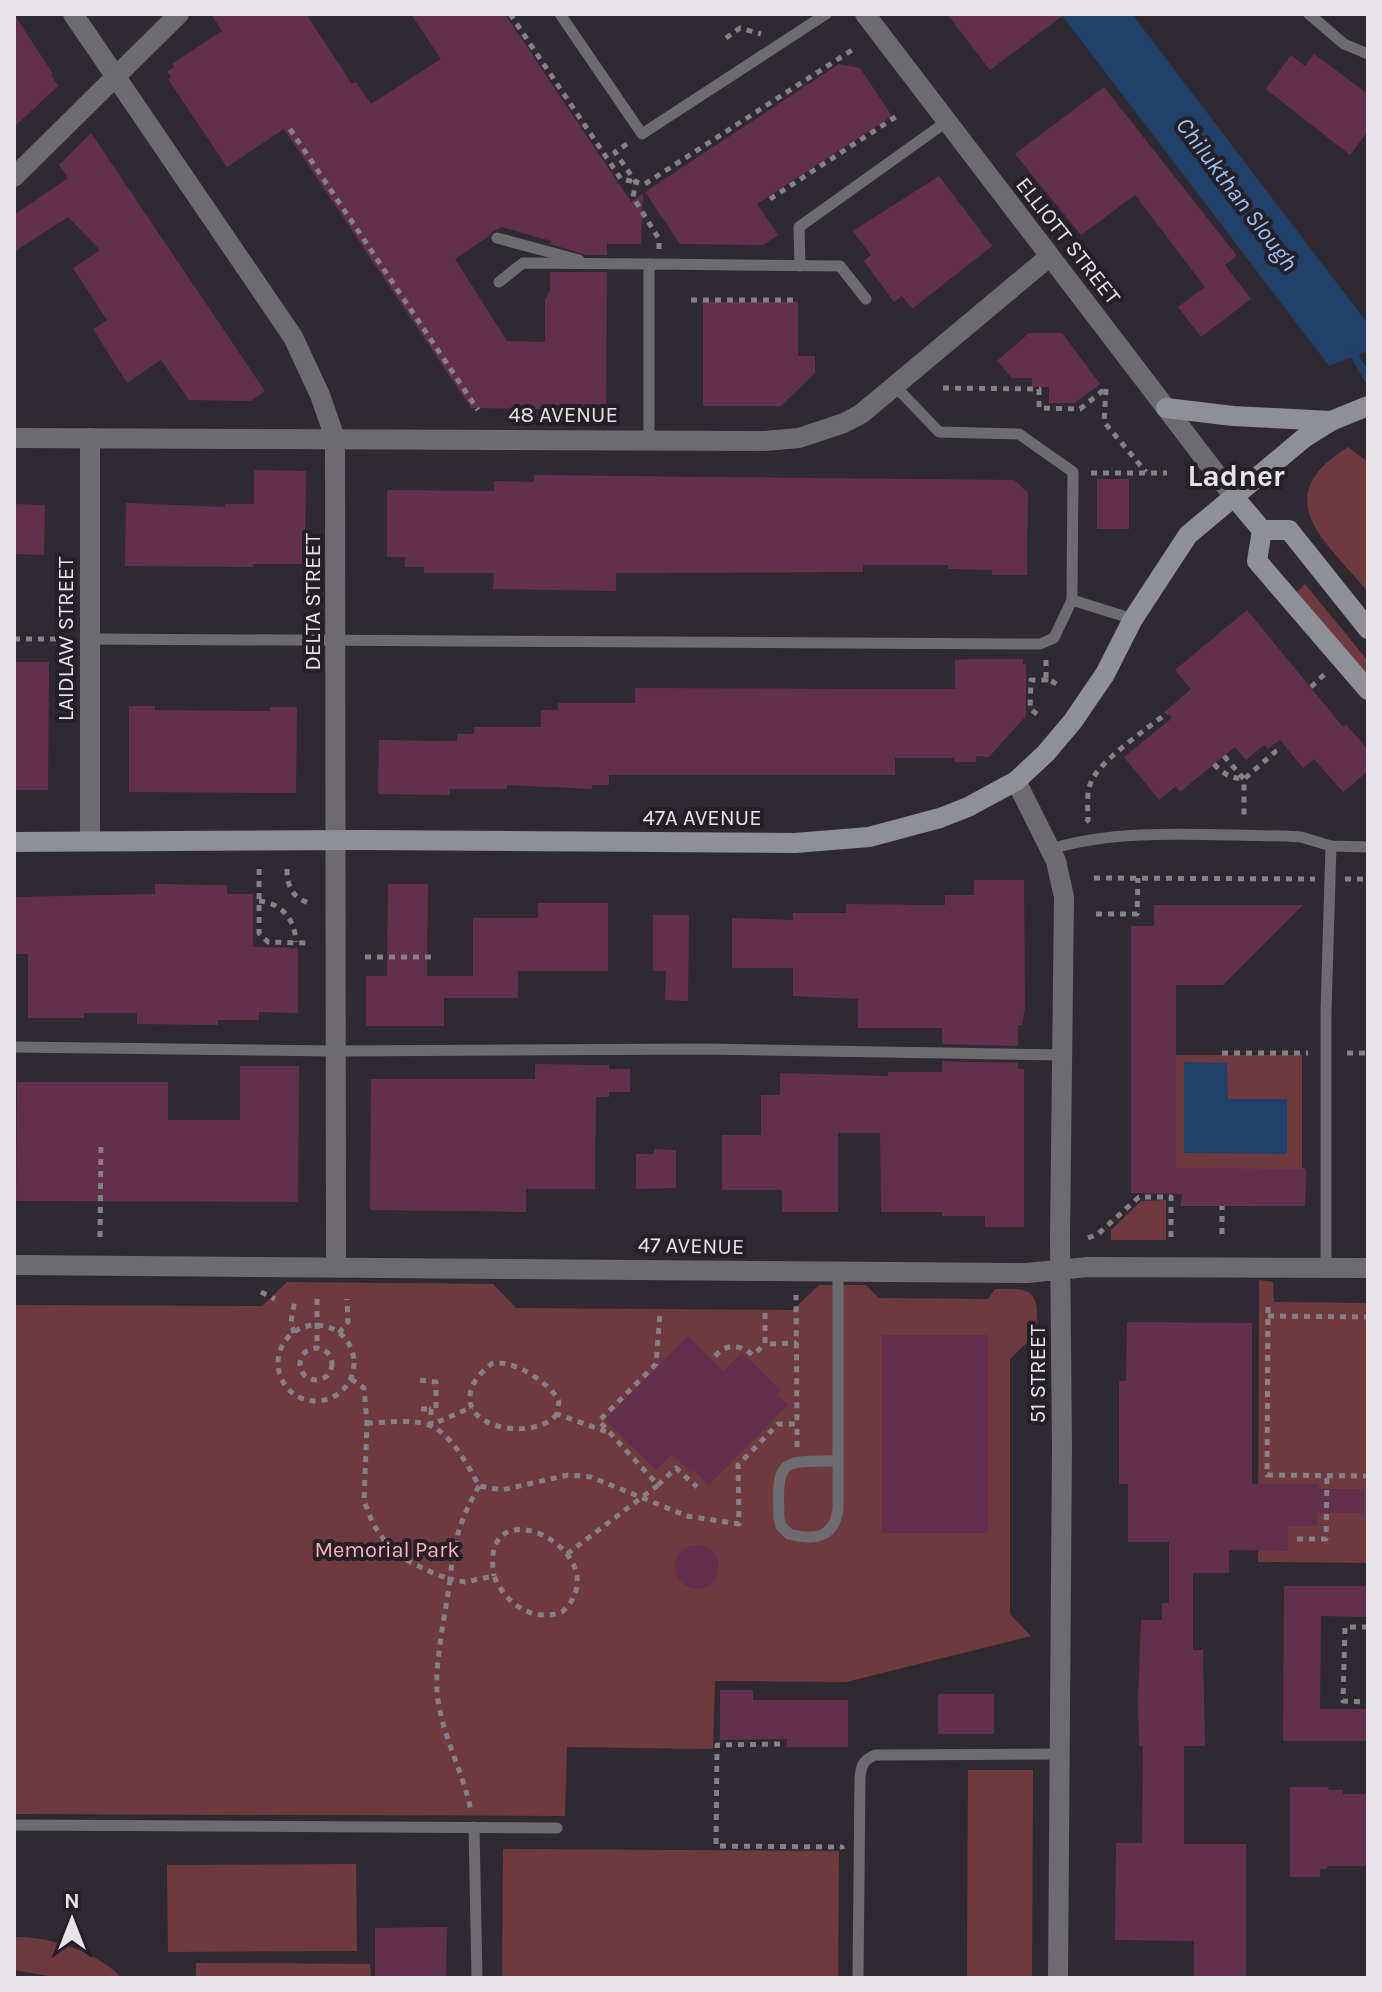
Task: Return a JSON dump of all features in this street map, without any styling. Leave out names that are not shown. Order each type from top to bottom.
[{"type":"main road","points":[[1166,408],[1233,416],[1331,421],[1368,406]]},
{"type":"main road","name":"47A AVENUE","points":[[14,842],[832,841],[869,837],[940,818],[1016,781],[1046,753],[1073,721],[1105,674],[1133,619],[1180,545],[1290,449],[1331,421]]},
{"type":"main road","points":[[1234,497],[1262,530],[1257,561],[1368,690]]},
{"type":"main road","points":[[1262,530],[1289,530],[1368,629]]},
{"type":"street","name":"DELTA STREET","points":[[73,14],[293,337],[320,395],[335,438],[336,1266]]},
{"type":"street","points":[[14,177],[179,14]]},
{"type":"street","name":"ELLIOTT STREET","points":[[865,14],[1234,497]]},
{"type":"street","name":"48 AVENUE","points":[[14,438],[764,441],[799,438],[852,419],[896,387],[1049,257]]},
{"type":"street","name":"LAIDLAW STREET","points":[[90,438],[90,841]]},
{"type":"street","name":"51 STREET","points":[[1016,781],[1051,849],[1060,873],[1064,897],[1058,1978]]},
{"type":"street","name":"47 AVENUE","points":[[14,1265],[1027,1273],[1088,1267],[1368,1268]]},
{"type":"lane","points":[[560,14],[642,134],[826,14]]},
{"type":"lane","points":[[1309,14],[1344,44],[1368,54]]},
{"type":"lane","points":[[800,266],[799,227],[946,122]]},
{"type":"lane","points":[[497,238],[595,264]]},
{"type":"lane","points":[[499,282],[523,263],[840,266],[866,299]]},
{"type":"lane","points":[[649,264],[649,440]]},
{"type":"lane","points":[[90,639],[1040,644],[1058,633],[1072,600],[1073,472],[1019,434],[939,432],[896,387]]},
{"type":"lane","points":[[1072,600],[1133,619]]},
{"type":"lane","points":[[1051,849],[1083,839],[1130,836],[1301,837],[1331,846],[1368,847]]},
{"type":"lane","points":[[1326,1268],[1326,1011],[1331,846]]},
{"type":"lane","points":[[14,1047],[335,1051],[706,1049],[1062,1055]]},
{"type":"lane","points":[[837,1461],[796,1461],[783,1469],[779,1477],[779,1519],[789,1534],[819,1535],[832,1530],[838,1509],[838,1271]]},
{"type":"lane","points":[[858,1978],[860,1778],[867,1759],[875,1755],[1060,1754]]},
{"type":"lane","points":[[14,1825],[557,1828]]},
{"type":"lane","points":[[474,1827],[477,1978]]},
{"type":"path","points":[[510,14],[621,179],[645,184],[852,50]]},
{"type":"path","points":[[726,38],[740,28]]},
{"type":"path","points":[[770,199],[900,114]]},
{"type":"path","points":[[290,129],[478,410]]},
{"type":"path","points":[[642,134],[615,152],[636,182],[633,197],[659,239]]},
{"type":"path","points":[[691,300],[793,300]]},
{"type":"path","points":[[943,388],[1039,389],[1039,408],[1080,409],[1106,388],[1104,422],[1146,472]]},
{"type":"path","points":[[1090,473],[1167,473]]},
{"type":"path","points":[[14,639],[62,639]]},
{"type":"path","points":[[1046,651],[1046,678]]},
{"type":"path","points":[[1311,687],[1331,669]]},
{"type":"path","points":[[1046,678],[1060,686]]},
{"type":"path","points":[[1037,714],[1030,709],[1031,680],[1046,678]]},
{"type":"path","points":[[1078,826],[1088,820],[1089,790],[1094,776],[1118,752],[1167,713]]},
{"type":"path","points":[[1214,764],[1234,779],[1244,779],[1275,752],[1271,747]]},
{"type":"path","points":[[1224,756],[1244,779],[1243,836]]},
{"type":"path","points":[[259,869],[259,933],[268,942],[308,943]]},
{"type":"path","points":[[287,869],[291,891],[309,903]]},
{"type":"path","points":[[1094,878],[1368,879]]},
{"type":"path","points":[[1096,914],[1137,914],[1138,878]]},
{"type":"path","points":[[259,901],[270,903],[284,912],[295,929],[296,942]]},
{"type":"path","points":[[365,957],[432,957]]},
{"type":"path","points":[[1222,1053],[1313,1053]]},
{"type":"path","points":[[1347,1053],[1368,1053]]},
{"type":"path","points":[[100,1237],[101,1141]]},
{"type":"path","points":[[1088,1238],[1098,1234],[1139,1197],[1171,1197],[1171,1239]]},
{"type":"path","points":[[1222,1206],[1222,1234]]},
{"type":"path","points":[[783,1295],[797,1295],[797,1445]]},
{"type":"path","points":[[294,1333],[291,1322],[295,1299]]},
{"type":"path","points":[[317,1299],[317,1349]]},
{"type":"path","points":[[339,1333],[348,1322],[347,1299]]},
{"type":"path","points":[[1268,1307],[1267,1475],[1368,1476]]},
{"type":"path","points":[[658,1485],[599,1421],[656,1364],[660,1313]]},
{"type":"path","points":[[765,1313],[765,1344]]},
{"type":"path","points":[[1268,1316],[1368,1317]]},
{"type":"path","points":[[317,1325],[329,1327],[348,1342],[355,1366],[344,1390],[321,1401],[308,1401],[296,1396],[287,1387],[278,1364],[285,1342],[294,1333],[317,1325]]},
{"type":"path","points":[[715,1356],[733,1345],[753,1355],[765,1344],[797,1343]]},
{"type":"path","points":[[317,1349],[329,1356],[332,1365],[327,1375],[318,1380],[307,1378],[300,1364],[303,1354],[317,1349]]},
{"type":"path","points":[[506,1362],[552,1390],[559,1401],[557,1414],[547,1424],[506,1429],[484,1421],[472,1407],[471,1391],[477,1378],[491,1364],[506,1362]]},
{"type":"path","points":[[351,1379],[364,1388],[367,1423],[364,1501],[373,1524],[394,1554],[450,1579],[465,1582],[494,1576]]},
{"type":"path","points":[[420,1380],[436,1382],[436,1409],[421,1409]]},
{"type":"path","points":[[367,1423],[431,1425],[472,1407]]},
{"type":"path","points":[[431,1409],[431,1425],[456,1450],[479,1486],[502,1490],[568,1475],[591,1477],[687,1516],[739,1524],[738,1465],[778,1424],[797,1424]]},
{"type":"path","points":[[557,1414],[610,1434]]},
{"type":"path","points":[[567,1554],[643,1498],[676,1468],[697,1487]]},
{"type":"path","points":[[1297,1539],[1326,1539],[1327,1476]]},
{"type":"path","points":[[474,1827],[467,1791],[451,1751],[437,1693],[453,1543],[459,1524],[479,1486]]},
{"type":"path","points":[[527,1528],[542,1534],[567,1554],[575,1574],[575,1592],[568,1606],[553,1615],[531,1614],[505,1594],[494,1576],[494,1547],[504,1534],[527,1528]]},
{"type":"path","points":[[1368,1627],[1345,1627],[1343,1701],[1368,1702]]},
{"type":"path","points":[[780,1744],[717,1745],[716,1846],[842,1847],[841,1861]]},
{"type":"green space","points":[[1348,447],[1368,462],[1368,592],[1322,537],[1312,520],[1307,502],[1311,484],[1324,466]]},
{"type":"green space","points":[[1305,584],[1368,661],[1368,677],[1297,592]]},
{"type":"green space","points":[[1176,1055],[1302,1055],[1305,1206],[1181,1206],[1182,1194],[1176,1194]]},
{"type":"green space","points":[[1166,1200],[1166,1240],[1111,1240],[1111,1230],[1141,1201]]},
{"type":"green space","points":[[1259,1280],[1273,1282],[1274,1302],[1368,1303],[1368,1563],[1258,1562]]},
{"type":"green space","name":"Memorial Park","points":[[287,1282],[493,1284],[516,1308],[793,1310],[819,1285],[866,1285],[879,1298],[988,1299],[995,1289],[1027,1291],[1032,1295],[1037,1309],[1037,1333],[1010,1359],[1010,1614],[1031,1636],[846,1682],[715,1681],[713,1749],[567,1747],[565,1816],[14,1814],[14,1305],[262,1306]]},
{"type":"green space","points":[[968,1770],[1033,1770],[1032,1978],[967,1978]]},
{"type":"green space","points":[[503,1849],[839,1851],[838,1978],[502,1978]]},
{"type":"green space","points":[[356,1864],[357,1951],[168,1952],[167,1865]]},
{"type":"green space","points":[[14,1937],[43,1939],[72,1947],[100,1960],[122,1978],[60,1978],[14,1970]]},
{"type":"green space","points":[[196,1963],[370,1964],[371,1978],[196,1978]]},
{"type":"water","points":[[1061,14],[1132,14],[1368,324],[1368,351],[1329,366]]},
{"type":"water","points":[[1184,1062],[1227,1063],[1228,1099],[1287,1099],[1287,1154],[1184,1153]]},
{"type":"building","points":[[14,14],[58,86],[14,127]]},
{"type":"building","points":[[211,14],[306,14],[352,84],[356,82],[371,104],[441,59],[411,14],[505,14],[631,202],[643,194],[641,244],[607,244],[607,255],[586,255],[502,227],[455,259],[507,341],[545,342],[545,300],[550,290],[550,272],[607,272],[606,407],[544,405],[544,409],[471,408],[284,129],[227,167],[168,79],[171,77],[167,72],[174,67],[172,64],[222,31]]},
{"type":"building","points":[[947,14],[1065,14],[990,70]]},
{"type":"building","points":[[1314,54],[1368,94],[1368,131],[1350,155],[1266,89],[1291,55],[1305,66]]},
{"type":"building","points":[[839,64],[860,68],[892,116],[757,204],[778,235],[763,245],[680,244],[645,192]]},
{"type":"building","points":[[1104,87],[1237,256],[1225,265],[1251,299],[1201,337],[1178,307],[1205,287],[1135,195],[1081,235],[1015,154]]},
{"type":"building","points":[[91,133],[265,391],[251,401],[189,400],[161,360],[127,383],[93,329],[107,320],[73,268],[100,250],[68,217],[14,252],[14,215],[68,178],[59,165]]},
{"type":"building","points":[[939,176],[992,246],[912,309],[902,296],[894,302],[864,261],[871,255],[853,231]]},
{"type":"building","points":[[703,302],[798,302],[798,356],[815,356],[815,373],[781,406],[703,406]]},
{"type":"building","points":[[1029,333],[1062,333],[1100,384],[1075,403],[1049,403],[1049,387],[1032,387],[1032,378],[1012,378],[997,361]]},
{"type":"building","points":[[254,470],[306,471],[305,564],[253,564],[253,567],[125,566],[126,503],[225,507],[225,504],[254,504]]},
{"type":"building","points":[[534,475],[1014,480],[1028,493],[1027,575],[992,575],[992,570],[948,569],[948,565],[863,565],[863,572],[616,573],[616,591],[493,589],[494,573],[424,573],[424,567],[405,567],[405,557],[387,557],[387,490],[494,491],[494,481],[534,482]]},
{"type":"building","points":[[1097,479],[1129,479],[1129,529],[1097,529]]},
{"type":"building","points":[[14,504],[45,505],[44,555],[14,554]]},
{"type":"building","points":[[1247,610],[1343,727],[1346,724],[1368,750],[1368,771],[1343,792],[1314,759],[1303,768],[1280,740],[1268,749],[1264,745],[1246,760],[1235,747],[1180,792],[1176,786],[1159,800],[1124,757],[1172,718],[1166,711],[1191,689],[1175,670]]},
{"type":"building","points":[[1023,659],[1023,664],[1026,664],[1026,716],[989,757],[976,756],[976,762],[954,762],[954,758],[895,758],[895,775],[609,775],[609,785],[592,785],[592,789],[507,785],[507,789],[450,789],[450,795],[378,794],[379,740],[457,741],[457,734],[474,734],[474,727],[541,727],[541,710],[558,710],[558,703],[635,703],[635,688],[955,689],[955,660]]},
{"type":"building","points":[[14,662],[49,662],[48,790],[14,790]]},
{"type":"building","points":[[129,706],[155,706],[155,710],[270,711],[270,707],[297,707],[296,793],[129,792]]},
{"type":"building","points":[[974,880],[1024,880],[1025,1009],[1022,1025],[1018,1025],[1018,1046],[942,1044],[942,1028],[858,1028],[858,999],[793,996],[793,968],[732,968],[732,918],[793,920],[793,913],[846,913],[846,904],[945,905],[945,895],[974,895]]},
{"type":"building","points":[[155,884],[227,885],[227,894],[253,894],[253,947],[298,948],[298,1013],[259,1012],[259,1020],[218,1020],[218,1025],[137,1024],[137,1013],[84,1013],[84,1018],[28,1018],[28,954],[14,954],[14,897],[155,894]]},
{"type":"building","points":[[388,884],[428,884],[427,976],[473,976],[473,918],[538,918],[538,903],[608,903],[608,971],[518,971],[518,998],[444,998],[444,1026],[366,1026],[366,976],[387,976]]},
{"type":"building","points":[[1154,905],[1303,905],[1223,985],[1176,985],[1176,1168],[1306,1169],[1305,1206],[1182,1205],[1182,1194],[1131,1193],[1131,926],[1154,926]]},
{"type":"building","points":[[653,915],[689,915],[688,1001],[665,1000],[666,971],[653,971]]},
{"type":"building","points":[[942,1061],[1018,1063],[1018,1069],[1024,1069],[1024,1227],[985,1227],[985,1216],[881,1212],[880,1133],[838,1133],[838,1212],[782,1212],[782,1190],[722,1190],[722,1135],[761,1135],[761,1095],[780,1095],[780,1073],[888,1076],[888,1072],[942,1072]]},
{"type":"building","points":[[535,1064],[609,1065],[609,1069],[630,1069],[630,1092],[609,1092],[609,1097],[596,1097],[595,1189],[526,1189],[526,1212],[370,1210],[371,1079],[535,1079]]},
{"type":"building","points":[[240,1066],[299,1066],[298,1202],[16,1201],[17,1082],[168,1082],[168,1120],[240,1120]]},
{"type":"building","points":[[654,1149],[676,1150],[676,1188],[636,1189],[636,1154],[654,1154]]},
{"type":"building","points":[[1127,1322],[1252,1323],[1252,1484],[1319,1484],[1319,1489],[1364,1489],[1364,1513],[1318,1513],[1318,1526],[1288,1526],[1288,1551],[1229,1550],[1229,1573],[1193,1573],[1193,1650],[1203,1650],[1205,1746],[1184,1746],[1184,1844],[1246,1844],[1246,1978],[1194,1978],[1194,1941],[1115,1940],[1116,1843],[1142,1843],[1143,1746],[1139,1746],[1138,1701],[1141,1620],[1162,1620],[1162,1603],[1169,1603],[1169,1542],[1128,1542],[1128,1484],[1119,1484],[1119,1381],[1126,1381]]},
{"type":"building","points":[[882,1335],[988,1335],[988,1533],[882,1533]]},
{"type":"building","points":[[688,1336],[723,1371],[742,1352],[781,1391],[777,1395],[788,1405],[709,1485],[672,1454],[656,1470],[605,1420]]},
{"type":"building","points":[[697,1545],[713,1551],[719,1567],[713,1583],[697,1589],[681,1583],[675,1567],[681,1551]]},
{"type":"building","points":[[1284,1586],[1368,1586],[1368,1617],[1321,1616],[1320,1709],[1368,1709],[1368,1741],[1283,1741]]},
{"type":"building","points":[[720,1690],[753,1690],[753,1700],[848,1700],[848,1747],[787,1747],[787,1739],[720,1740]]},
{"type":"building","points":[[938,1694],[994,1694],[994,1734],[938,1734]]},
{"type":"building","points":[[1290,1787],[1328,1787],[1329,1790],[1343,1790],[1343,1794],[1368,1794],[1367,1866],[1327,1866],[1327,1869],[1320,1869],[1320,1877],[1290,1877]]},
{"type":"building","points":[[447,1927],[446,1978],[375,1978],[375,1928]]},
{"type":"waterway","name":"Chilukthan Slough","points":[[1351,349],[1368,379]]},
{"type":"district","name":"Ladner","points":[[1236,476]]}]
